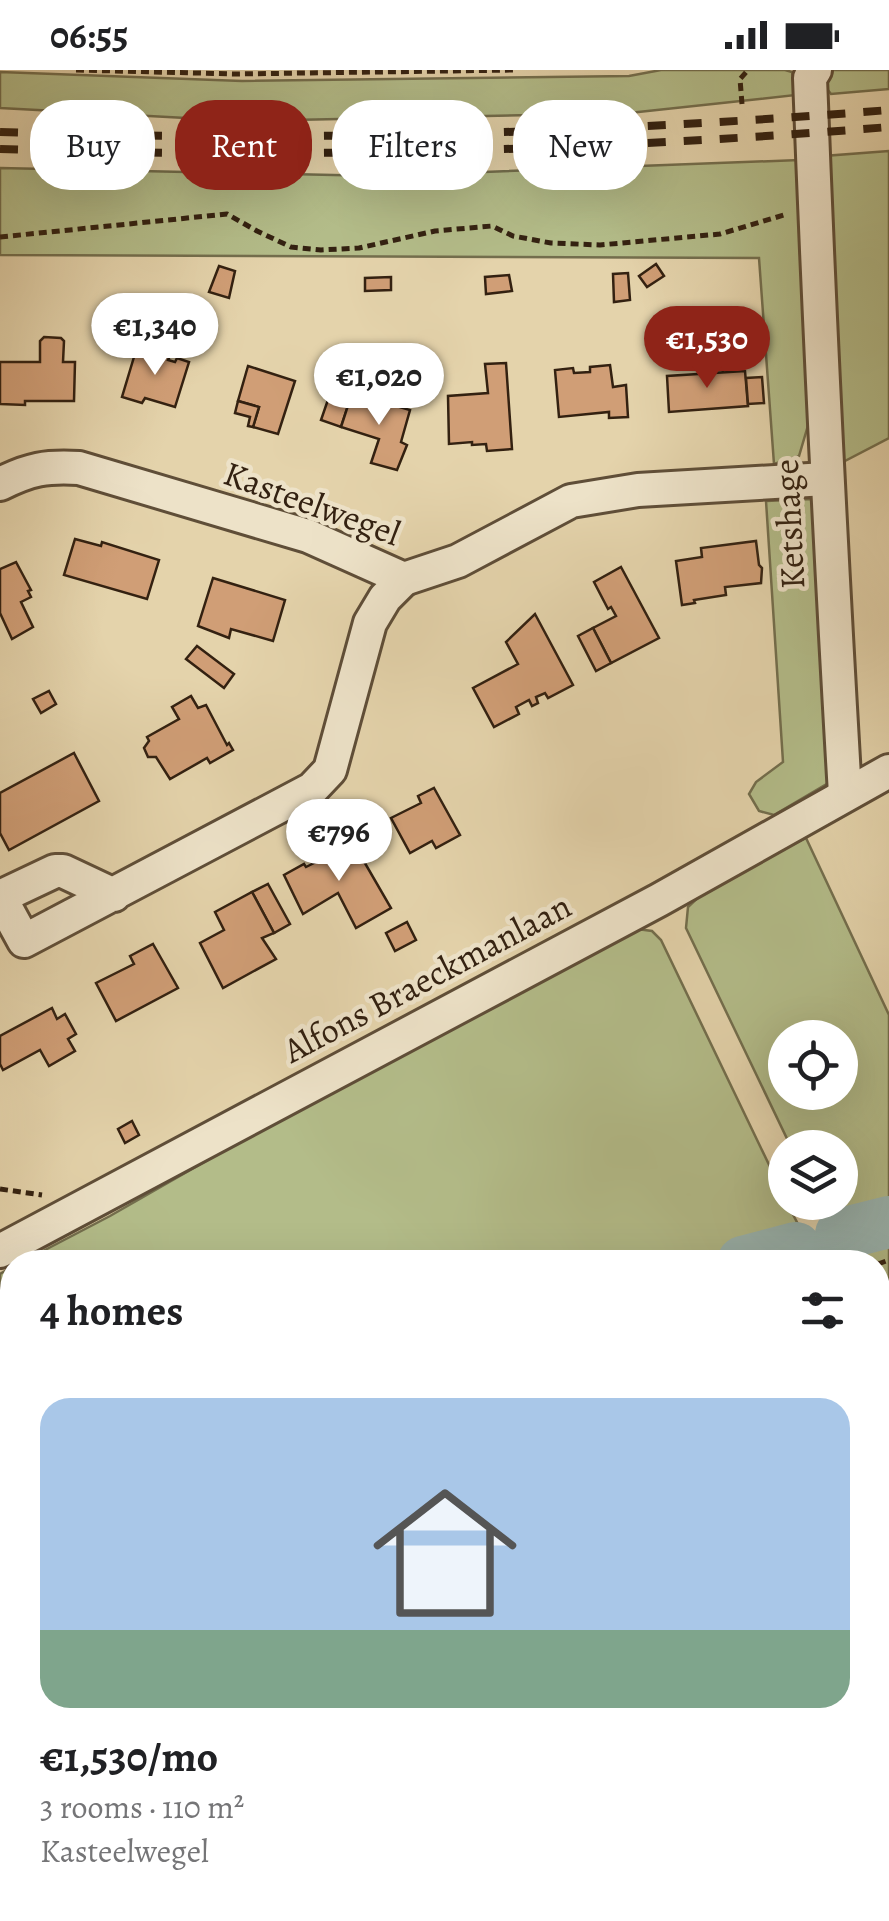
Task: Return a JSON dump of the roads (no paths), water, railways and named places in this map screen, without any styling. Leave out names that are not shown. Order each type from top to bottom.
[{"type":"street","name":"Ketshage","points":[[815,70],[810,78],[826,478],[845,794]]},
{"type":"street","name":"Kasteelwegel","points":[[0,484],[51,466],[79,468],[308,536],[404,579],[458,561],[571,502],[638,490],[826,478]]},
{"type":"street","points":[[114,896],[312,789],[330,770],[370,623],[385,598],[404,579]]},
{"type":"street","name":"Alfons Braeckmanlaan","points":[[2,1250],[658,900],[889,771]]},
{"type":"waterway","points":[[841,1234],[889,1222]]},
{"type":"waterway","points":[[788,1250],[796,1248]]},
{"type":"railway","points":[[0,132],[445,134],[889,110]]},
{"type":"railway","points":[[0,149],[445,151],[889,127]]}]
